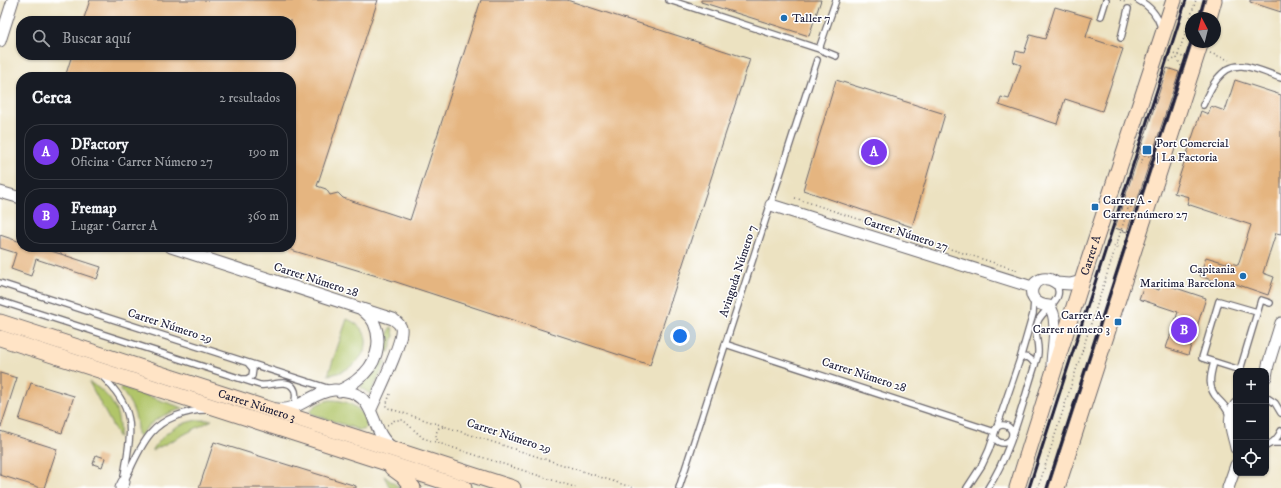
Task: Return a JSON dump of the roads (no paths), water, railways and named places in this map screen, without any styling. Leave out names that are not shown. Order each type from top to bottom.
[{"type":"main road","name":"Carrer A","points":[[1017,488],[1082,281],[1174,0]]},
{"type":"main road","points":[[1211,12],[1214,0]]},
{"type":"main road","points":[[1057,488],[1206,48]]},
{"type":"main road","name":"Carrer Número 3","points":[[0,322],[513,488]]},
{"type":"main road","name":"Carrer Número 3","points":[[0,338],[464,488]]},
{"type":"main road","points":[[384,462],[403,476],[413,488]]},
{"type":"main road","points":[[1009,488],[1022,472]]},
{"type":"street","points":[[0,41],[13,0]]},
{"type":"street","points":[[0,192],[16,197]]},
{"type":"street","name":"Carrer Número 27","points":[[771,205],[1032,287]]},
{"type":"street","name":"Carrer Número 28","points":[[187,252],[361,308],[398,322],[401,328],[401,333],[390,366],[371,409]]},
{"type":"street","points":[[1052,379],[1054,316],[1049,306],[1041,305],[1034,300],[1032,296],[1032,287],[1043,279],[1048,278],[1055,282],[1070,284],[1082,281]]},
{"type":"street","points":[[264,408],[281,409],[300,405],[316,395],[337,390],[359,379],[366,372],[374,360],[378,348],[378,339],[374,323],[361,308]]},
{"type":"street","points":[[1266,368],[1281,323]]},
{"type":"street","points":[[337,390],[349,392],[366,402],[371,409],[379,434],[387,444],[397,450]]},
{"type":"street","points":[[1233,409],[1230,418],[1233,430]]},
{"type":"street","points":[[1228,488],[1233,474]]},
{"type":"lane","points":[[669,0],[819,49],[836,56]]},
{"type":"lane","points":[[819,49],[836,0]]},
{"type":"lane","points":[[1101,16],[1106,0]]},
{"type":"lane","points":[[1138,0],[1152,9],[1161,25],[1162,37]]},
{"type":"lane","points":[[1121,38],[1128,9]]},
{"type":"lane","name":"Avinguda Número 7","points":[[679,488],[817,60]]},
{"type":"lane","points":[[1203,105],[1217,79],[1230,69],[1241,66],[1281,78]]},
{"type":"lane","points":[[988,488],[999,471],[1012,437],[1035,365],[1038,353],[1036,328],[1039,320],[1049,306],[1055,303],[1059,294],[1059,290],[1055,282]]},
{"type":"lane","name":"Carrer Número 29","points":[[0,283],[337,390]]},
{"type":"lane","points":[[967,488],[977,475],[987,457],[1020,359],[1033,314],[1034,300]]},
{"type":"lane","points":[[1257,312],[1219,301],[1202,358],[1240,370],[1261,300],[1270,303]]},
{"type":"lane","points":[[0,301],[264,386],[280,383],[289,384],[294,389],[296,395],[295,402],[291,408]]},
{"type":"lane","name":"Carrer Número 28","points":[[726,344],[995,432]]},
{"type":"lane","points":[[1020,359],[1028,357],[1035,365]]},
{"type":"lane","points":[[1214,362],[1210,383],[1214,395],[1223,403],[1228,412],[1230,422]]},
{"type":"lane","points":[[242,379],[247,379],[252,376],[253,369],[248,363]]},
{"type":"lane","points":[[95,369],[119,394],[128,416],[130,433],[123,485]]},
{"type":"lane","points":[[1269,399],[1275,403],[1281,414]]},
{"type":"lane","points":[[1223,403],[1233,404]]},
{"type":"lane","points":[[123,485],[144,442],[160,424],[183,413],[198,410],[223,410]]},
{"type":"lane","points":[[1000,426],[1006,426],[1010,429],[1012,437],[1005,443],[1000,442],[995,438],[995,432],[1000,426]]},
{"type":"lane","points":[[1269,444],[1277,438],[1281,431]]},
{"type":"lane","points":[[1272,443],[1281,443]]},
{"type":"railway","points":[[1029,488],[1186,0]]},
{"type":"railway","points":[[1201,12],[1204,0]]},
{"type":"railway","points":[[1047,488],[1189,48]]},
{"type":"place","name":"Taller 7","points":[[784,18]]},
{"type":"place","name":"Port Comercial | La Factoria","points":[[1147,150]]},
{"type":"place","name":"DFactory","points":[[874,152]]},
{"type":"place","name":"Carrer A - Carrer número 27","points":[[1095,207]]},
{"type":"place","name":"Capitania Maritima Barcelona","points":[[1243,276]]},
{"type":"place","name":"Carrer A - Carrer número 3","points":[[1118,322]]},
{"type":"place","name":"Fremap","points":[[1184,330]]}]
